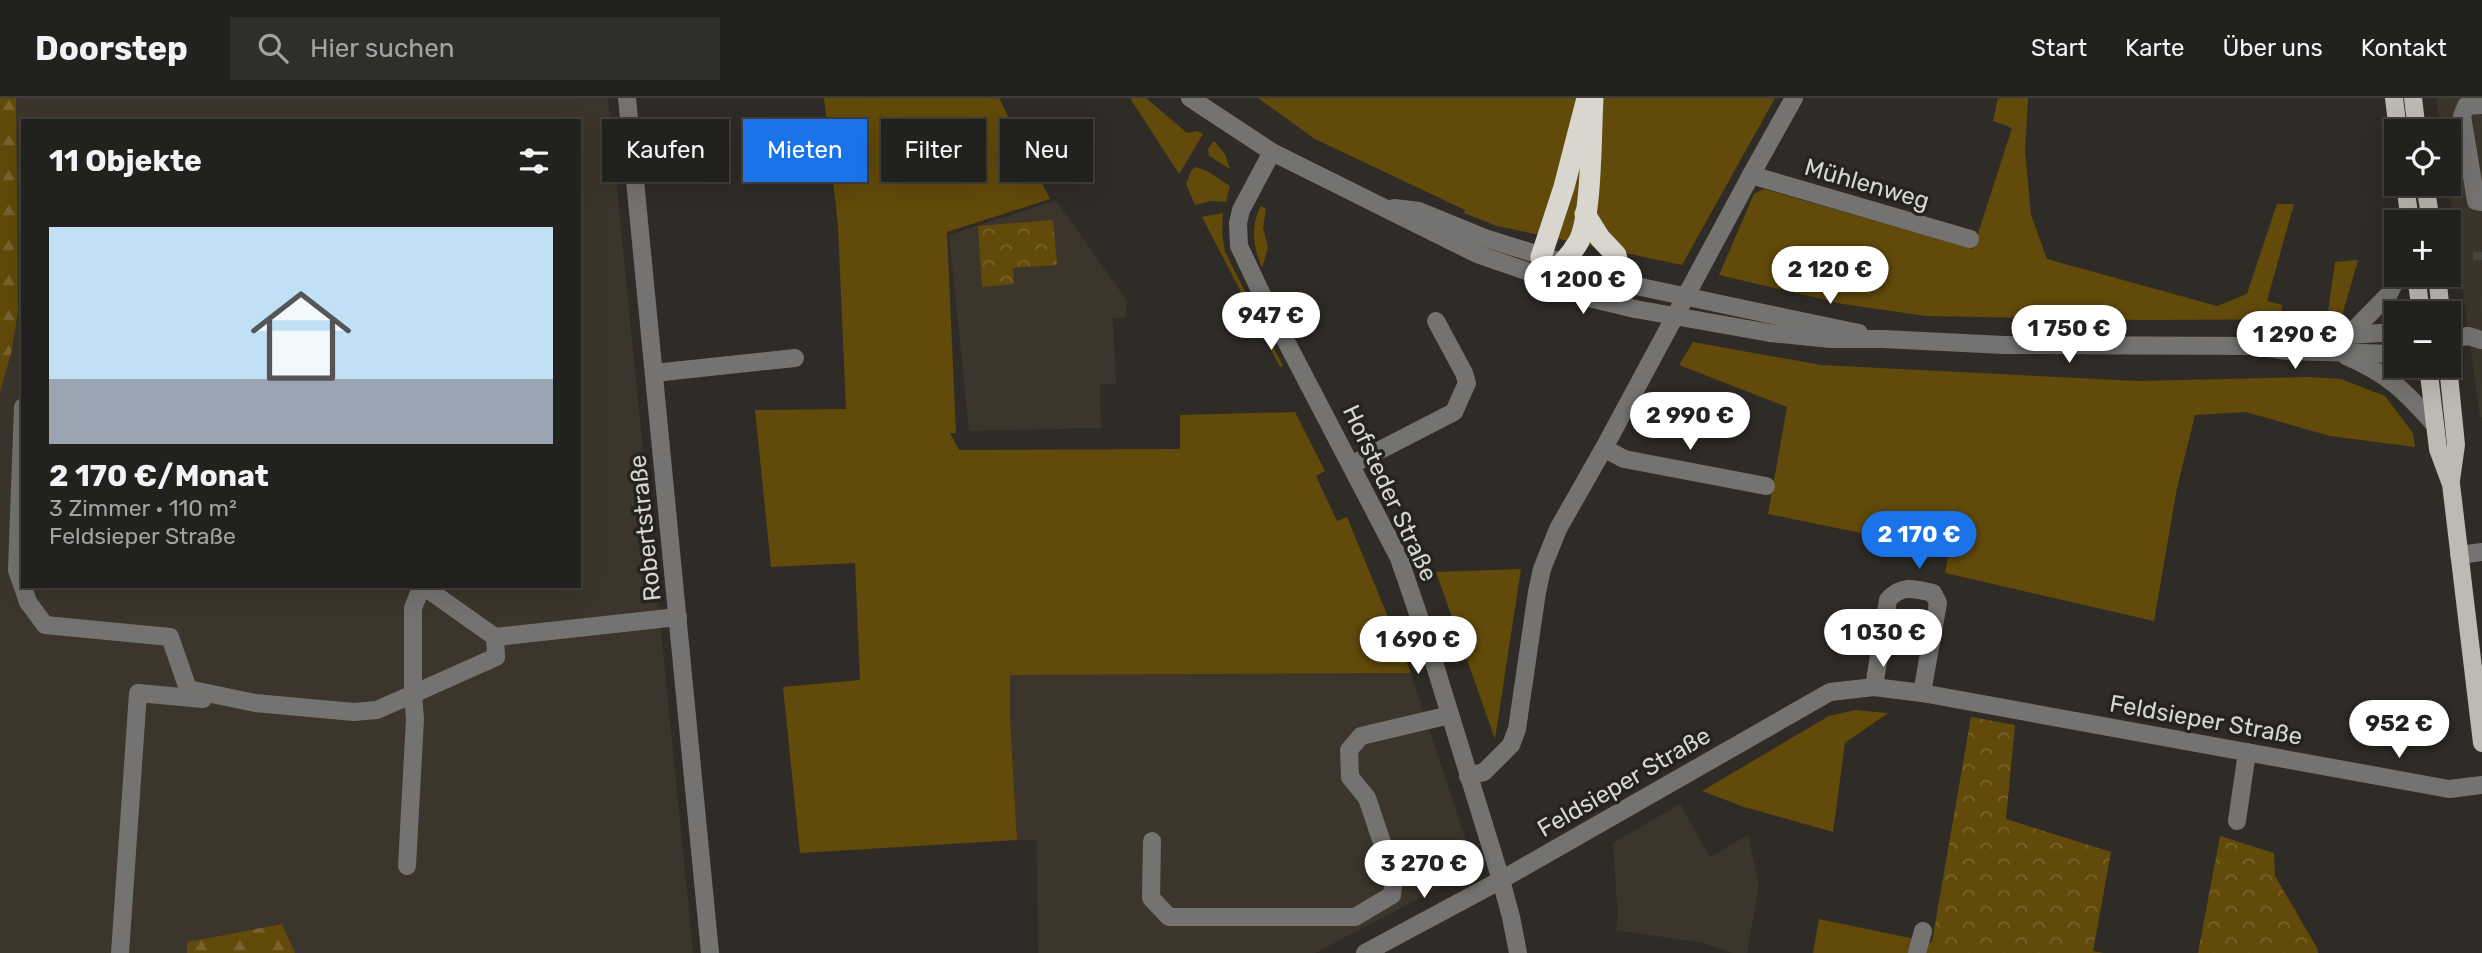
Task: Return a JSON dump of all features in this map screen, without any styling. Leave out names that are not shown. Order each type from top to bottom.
[{"type":"highway","points":[[1587,98],[1564,187],[1541,257],[1546,278],[1564,264],[1580,238],[1585,214],[1593,98]]},
{"type":"highway","points":[[1585,214],[1600,238],[1616,256],[1632,284]]},
{"type":"main road","points":[[2394,98],[2397,119]]},
{"type":"main road","points":[[2413,98],[2416,119]]},
{"type":"main road","points":[[2429,378],[2438,449],[2451,484]]},
{"type":"main road","points":[[2449,378],[2456,445],[2451,484],[2478,680],[2482,743]]},
{"type":"street","name":"Robertstraße","points":[[627,98],[710,953]]},
{"type":"street","points":[[1190,98],[1272,152],[1477,254],[1546,278],[1589,298],[1635,309],[1770,333],[1831,339],[2004,345],[2256,346],[2287,351],[2384,354]]},
{"type":"street","points":[[1468,776],[1484,772],[1511,745],[1517,729],[1542,569],[1558,528],[1604,449],[1794,98]]},
{"type":"street","points":[[2482,105],[2466,106],[2462,116],[2476,201],[2482,202]]},
{"type":"street","points":[[2461,151],[2468,151]]},
{"type":"street","name":"Hofsteder Straße","points":[[1272,152],[1241,210],[1238,223],[1240,246],[1265,301],[1399,558],[1501,880],[1518,953]]},
{"type":"street","name":"Mühlenweg","points":[[1751,175],[1970,239]]},
{"type":"street","points":[[1380,206],[1419,211],[1485,238],[1632,284],[1883,339]]},
{"type":"street","points":[[2348,336],[2389,294],[2392,287]]},
{"type":"street","points":[[1351,465],[1454,412],[1467,383],[1436,321]]},
{"type":"street","points":[[2256,346],[2287,339],[2384,333]]},
{"type":"street","points":[[2461,337],[2468,336],[2482,340]]},
{"type":"street","points":[[2339,354],[2381,373],[2400,387],[2435,425]]},
{"type":"street","points":[[654,373],[795,358]]},
{"type":"street","points":[[1604,449],[1624,459],[1766,486]]},
{"type":"street","points":[[21,461],[17,570],[21,582]]},
{"type":"street","points":[[2459,555],[2482,552]]},
{"type":"street","points":[[23,588],[28,602],[45,625],[170,637],[188,689],[256,703]]},
{"type":"street","points":[[407,866],[415,719],[413,608],[422,588]]},
{"type":"street","points":[[426,588],[495,637],[678,617]]},
{"type":"street","points":[[1874,687],[1888,600],[1895,592],[1906,588],[1933,593],[1938,603],[1922,693]]},
{"type":"street","points":[[120,953],[138,693],[377,710],[496,657],[495,637]]},
{"type":"street","name":"Feldsieper Straße","points":[[1365,953],[1501,880],[1830,692],[1874,687],[1922,693],[2449,789],[2482,785]]},
{"type":"street","points":[[1152,841],[1151,898],[1169,917],[1355,917],[1392,895],[1394,878],[1367,798],[1350,777],[1349,750],[1361,736],[1450,715]]},
{"type":"street","points":[[2237,821],[2247,752]]},
{"type":"street","points":[[1917,953],[1923,931]]},
{"type":"shaded area","points":[[16,98],[608,98],[610,119],[602,119],[602,182],[616,182],[693,953],[295,953],[281,924],[187,942],[187,953],[0,953],[0,392],[12,350],[18,311]]},
{"type":"shaded area","points":[[2436,98],[2482,98],[2482,417],[2461,279],[2461,210],[2452,210],[2450,196],[2461,196],[2461,119],[2439,119]]},
{"type":"shaded area","points":[[1056,200],[1127,301],[1126,318],[1113,318],[1116,384],[1100,385],[1101,428],[969,431],[949,235]]},
{"type":"shaded area","points":[[1411,673],[1468,847],[1460,877],[1315,953],[1038,953],[1037,840],[1017,840],[1010,675]]},
{"type":"shaded area","points":[[1680,804],[1710,857],[1748,835],[1759,885],[1747,953],[1732,953],[1703,943],[1616,930],[1618,918],[1613,843]]},
{"type":"green space","points":[[0,98],[16,98],[18,311],[12,350],[0,392]]},
{"type":"green space","points":[[824,98],[999,98],[1010,119],[1000,119],[1000,182],[1041,182],[1050,199],[947,232],[956,433],[950,433],[959,450],[1180,449],[1180,415],[1295,412],[1325,471],[1316,476],[1337,521],[1347,517],[1411,673],[1010,675],[1017,840],[800,853],[783,687],[860,680],[855,563],[771,567],[755,410],[846,409],[838,226],[833,182],[867,182],[867,119],[826,119]]},
{"type":"green space","points":[[1130,98],[1146,98],[1187,133],[1198,131],[1203,134],[1179,174]]},
{"type":"green space","points":[[1258,98],[1775,98],[1682,265],[1497,226],[1464,213],[1465,210],[1315,139]]},
{"type":"green space","points":[[1998,98],[2028,98],[2025,151],[2031,215],[2047,259],[2217,306],[2247,294],[2277,204],[2294,204],[2267,301],[2282,305],[2281,312],[2328,312],[2335,262],[2358,260],[2341,319],[2145,320],[1926,316],[1843,304],[1719,275],[1754,194],[1764,189],[1973,249],[2012,128],[1993,121]]},
{"type":"green space","points":[[1214,141],[1225,154],[1230,169],[1209,156],[1208,149]]},
{"type":"green space","points":[[1196,167],[1230,186],[1226,202],[1211,201],[1195,205],[1186,184],[1191,171]]},
{"type":"green space","points":[[1261,206],[1266,209],[1263,228],[1268,248],[1262,268],[1254,237],[1255,221]]},
{"type":"green space","points":[[1223,213],[1225,252],[1283,366],[1280,367],[1202,217]]},
{"type":"green space","points":[[1053,220],[1057,265],[1013,268],[1014,284],[982,287],[978,226]]},
{"type":"green space","points":[[1693,342],[1821,365],[2138,381],[2310,377],[2341,379],[2385,396],[2413,433],[2415,447],[2330,436],[2246,412],[2195,415],[2177,488],[2154,621],[1945,573],[1949,551],[1768,514],[1787,407],[1679,365]]},
{"type":"green space","points":[[1521,569],[1495,739],[1436,572]]},
{"type":"green space","points":[[1855,710],[1888,713],[1845,743],[1833,832],[1744,807],[1702,791],[1829,716]]},
{"type":"green space","points":[[1971,717],[2015,725],[2006,819],[2111,852],[2093,951],[2104,953],[1930,953]]},
{"type":"green space","points":[[2220,836],[2274,853],[2275,876],[2318,953],[2198,953]]},
{"type":"green space","points":[[1819,919],[1934,943],[1930,953],[1813,953]]},
{"type":"green space","points":[[282,924],[295,953],[187,953],[187,942]]},
{"type":"tunnel","points":[[2482,252],[2482,260]]}]
